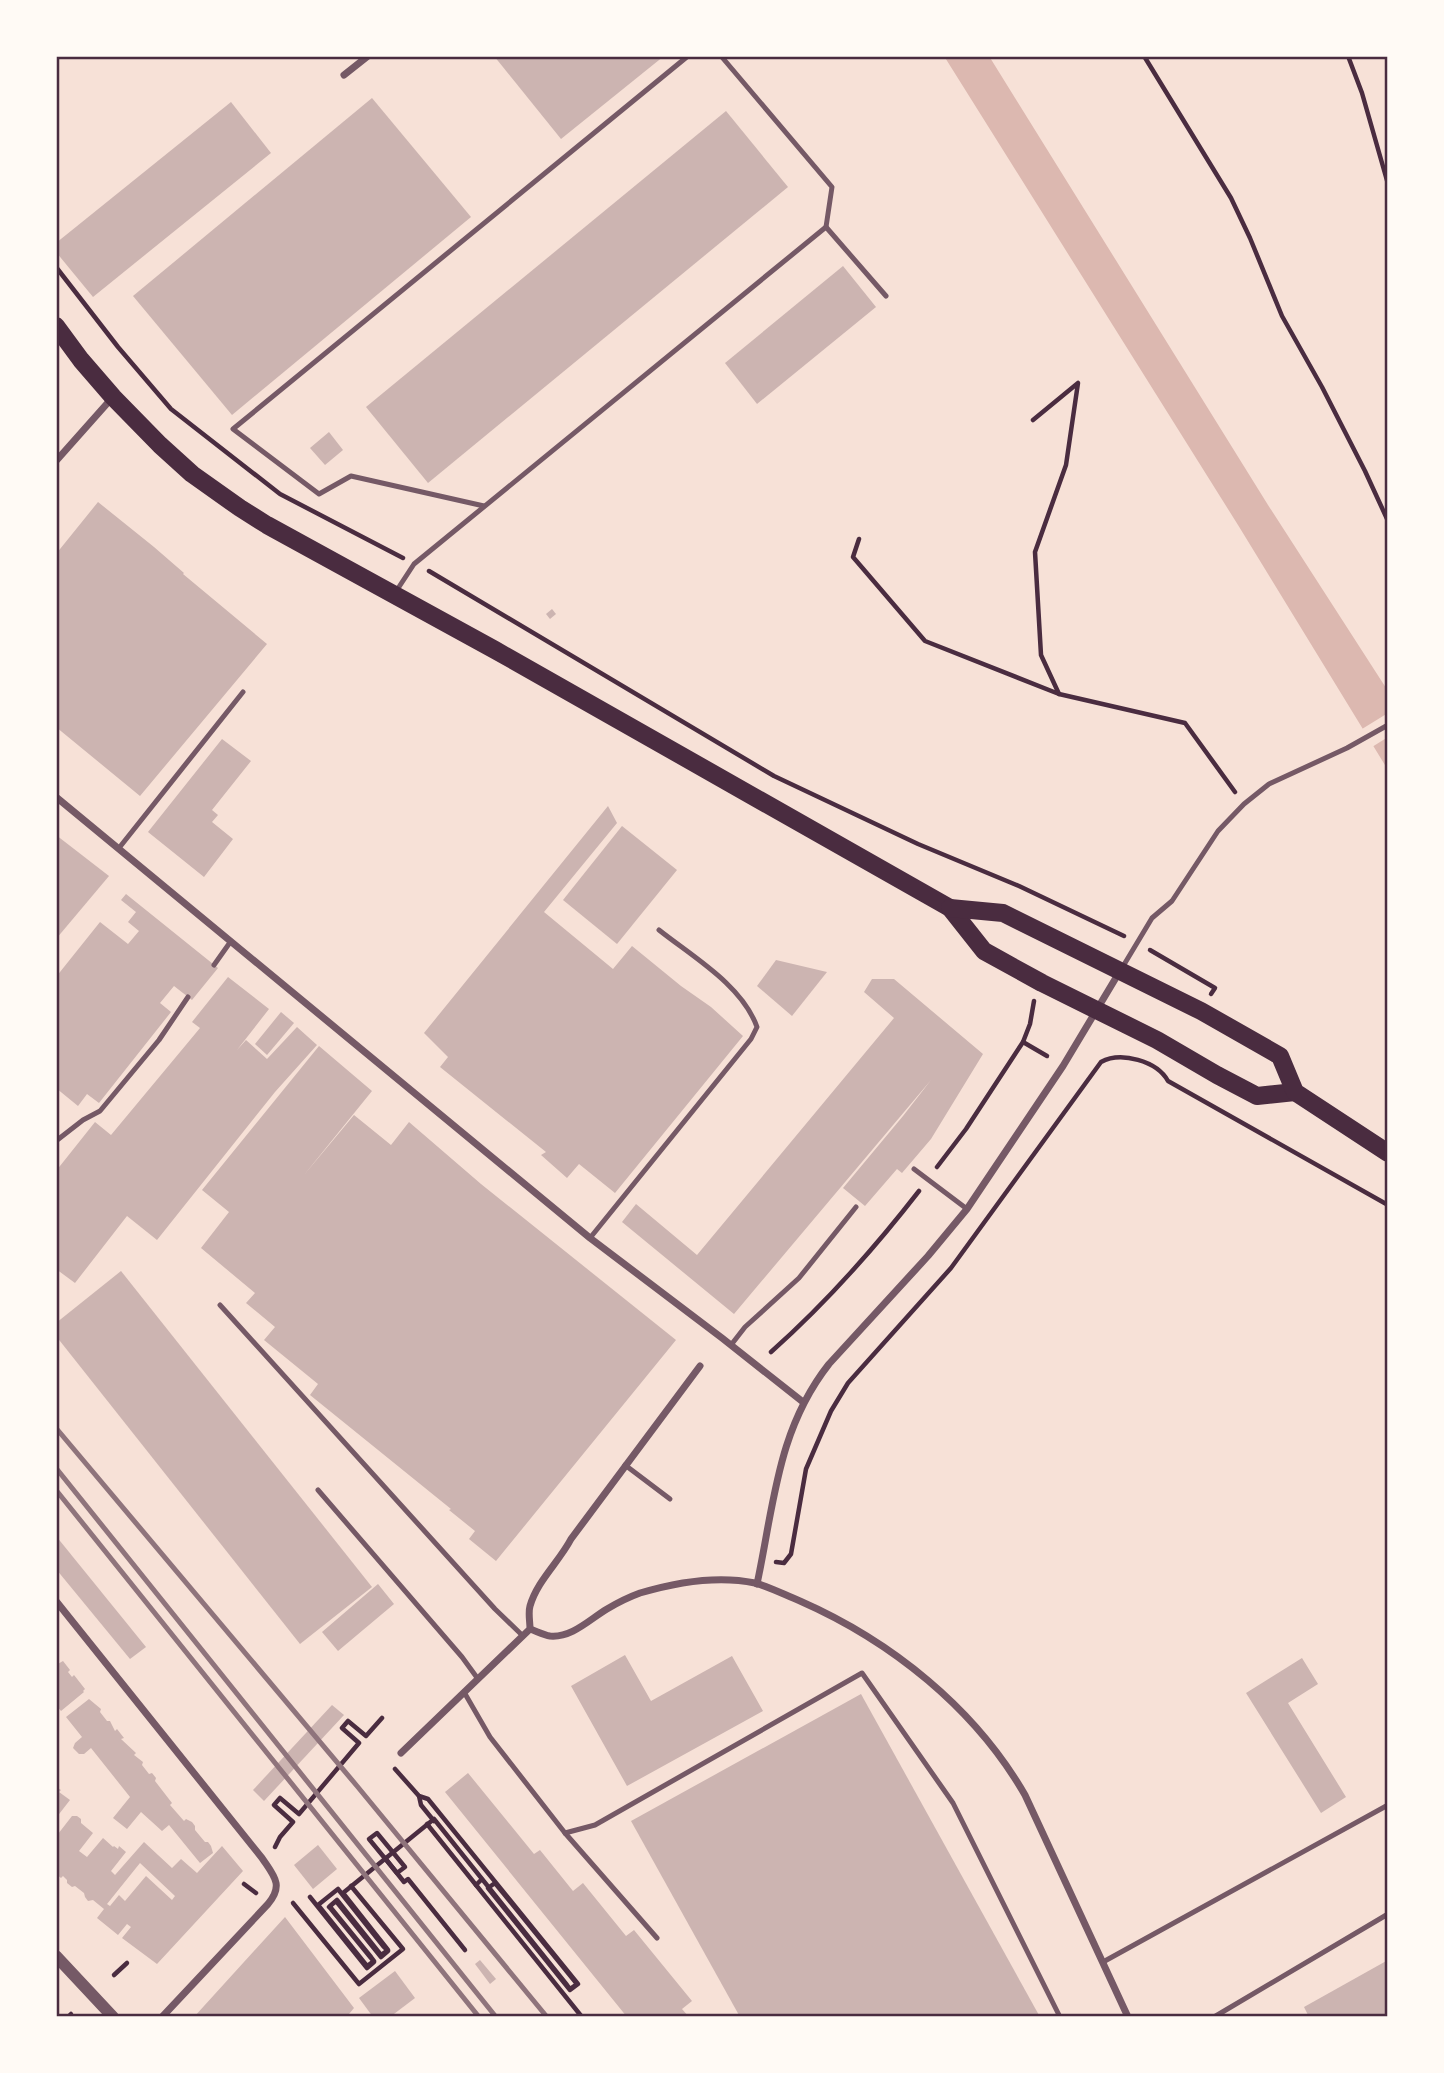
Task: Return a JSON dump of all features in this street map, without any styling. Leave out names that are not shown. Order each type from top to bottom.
[{"type":"main road","points":[[56,326],[113,397],[176,460],[267,525],[495,650],[950,908],[984,951],[1157,1040],[1257,1096],[1295,1092]]},
{"type":"main road","points":[[950,908],[1003,913],[1192,1006],[1280,1056],[1295,1092],[1388,1153]]},
{"type":"street","points":[[344,75],[368,56]]},
{"type":"street","points":[[56,461],[113,397]]},
{"type":"street","points":[[56,797],[590,1238],[803,1402]]},
{"type":"street","points":[[757,1584],[781,1462],[790,1432],[814,1382],[967,1209],[1063,1066],[1120,971]]},
{"type":"street","points":[[401,1753],[530,1629],[529,1609],[537,1588],[700,1366]]},
{"type":"street","points":[[530,1629],[551,1636],[571,1632],[608,1608],[637,1594],[676,1584],[729,1580],[757,1584],[812,1607],[867,1636],[920,1674],[969,1721],[1009,1767],[1025,1795],[1128,2017]]},
{"type":"street","points":[[56,1601],[262,1858],[276,1883],[277,1890],[268,1904],[162,2017]]},
{"type":"street","points":[[56,1956],[113,2017]]},
{"type":"lane","points":[[484,506],[351,476],[319,494],[233,429],[688,56]]},
{"type":"lane","points":[[393,596],[414,564],[826,227],[832,187],[721,56]]},
{"type":"lane","points":[[826,227],[886,296]]},
{"type":"lane","points":[[119,848],[243,692]]},
{"type":"lane","points":[[1120,971],[1152,918],[1172,901],[1218,831],[1258,791],[1388,725]]},
{"type":"lane","points":[[590,1238],[751,1039],[757,1027],[735,990],[659,930]]},
{"type":"lane","points":[[214,965],[231,941]]},
{"type":"lane","points":[[56,1141],[83,1120],[100,1111],[159,1040],[188,997]]},
{"type":"lane","points":[[914,1169],[967,1209]]},
{"type":"lane","points":[[731,1345],[745,1327],[799,1278],[856,1207]]},
{"type":"lane","points":[[219,1305],[495,1609],[523,1636]]},
{"type":"lane","points":[[625,1465],[670,1499]]},
{"type":"lane","points":[[318,1490],[478,1679]]},
{"type":"lane","points":[[565,1833],[595,1825],[862,1673],[953,1803],[1060,2017]]},
{"type":"lane","points":[[464,1692],[490,1737],[565,1833],[657,1938]]},
{"type":"lane","points":[[1103,1962],[1388,1805]]},
{"type":"lane","points":[[1214,2017],[1388,1914]]},
{"type":"path","points":[[1144,56],[1231,198],[1282,316],[1322,387],[1388,521]]},
{"type":"path","points":[[1348,56],[1362,93],[1388,184]]},
{"type":"path","points":[[56,267],[171,410],[280,494],[414,564],[774,776],[918,844],[1079,914],[1137,943],[1215,988]]},
{"type":"path","points":[[1032,420],[1078,383],[1066,465],[1035,552],[1041,655],[1059,694]]},
{"type":"path","points":[[859,539],[853,556],[925,641],[1059,694],[1185,723],[1244,804]]},
{"type":"path","points":[[1023,1042],[1047,1056]]},
{"type":"path","points":[[791,1554],[806,1469],[831,1411],[848,1383],[951,1268],[1101,1062],[1109,1058],[1127,1057],[1143,1062],[1165,1074],[1168,1080],[1388,1205]]},
{"type":"path","points":[[1080,1077],[1086,1081]]},
{"type":"path","points":[[275,1847],[293,1822],[274,1805],[280,1798],[299,1814],[359,1743],[342,1728],[348,1721],[366,1736],[382,1718]]},
{"type":"path","points":[[401,1753],[391,1763],[482,1881],[476,1885]]},
{"type":"path","points":[[310,1897],[367,1968],[374,1962],[371,1958],[331,1909],[329,1907],[333,1904],[336,1901],[381,1956],[388,1951],[384,1947],[338,1889],[318,1905],[367,1966],[374,1961],[331,1908],[330,1906],[337,1900],[381,1955],[388,1950],[343,1893],[434,1819],[483,1880],[491,1891],[570,1989],[577,1984],[495,1883],[488,1888],[570,1990],[578,1984],[428,1799],[419,1796]]},
{"type":"path","points":[[427,1824],[582,2017]]},
{"type":"path","points":[[377,1833],[393,1852],[405,1867],[397,1873],[369,1839],[377,1833]]},
{"type":"path","points":[[386,1859],[404,1882],[408,1879],[465,1950]]},
{"type":"path","points":[[244,1884],[257,1893]]},
{"type":"path","points":[[293,1903],[359,1984],[403,1949],[351,1886]]},
{"type":"path","points":[[114,1975],[127,1963]]},
{"type":"shaded area","points":[[944,56],[989,56],[1268,505],[1388,691],[1388,770],[1238,525]]},
{"type":"pier","points":[[1388,713],[1388,737],[1372,747],[1362,729]]},
{"type":"building","points":[[494,56],[664,56],[561,139]]},
{"type":"building","points":[[372,98],[471,217],[232,415],[133,296]]},
{"type":"building","points":[[231,102],[271,153],[93,297],[56,252],[56,243]]},
{"type":"building","points":[[726,111],[788,187],[428,483],[366,407]]},
{"type":"building","points":[[843,266],[876,307],[757,404],[725,363]]},
{"type":"building","points":[[329,432],[343,450],[325,465],[310,448]]},
{"type":"building","points":[[98,502],[267,644],[140,796],[56,727],[56,554]]},
{"type":"building","points":[[552,609],[556,614],[550,619],[546,614]]},
{"type":"building","points":[[222,739],[251,761],[212,810],[218,815],[212,822],[233,839],[204,877],[148,832]]},
{"type":"building","points":[[608,806],[617,823],[544,912],[613,969],[632,946],[711,1007],[743,1036],[615,1193],[579,1164],[567,1178],[541,1155],[546,1152],[440,1067],[448,1057],[424,1033]]},
{"type":"building","points":[[622,826],[677,870],[617,944],[563,900]]},
{"type":"building","points":[[56,835],[109,876],[56,939]]},
{"type":"building","points":[[126,894],[218,968],[192,1000],[174,986],[160,1003],[171,1012],[99,1103],[87,1094],[78,1106],[56,1088],[56,977],[100,922],[128,944],[139,931],[128,922],[136,912],[121,900]]},
{"type":"building","points":[[776,960],[827,972],[792,1016],[757,986]]},
{"type":"building","points":[[228,977],[269,1009],[237,1050],[246,1040],[267,1059],[297,1027],[317,1045],[275,1092],[157,1240],[127,1216],[75,1283],[56,1269],[56,1171],[95,1122],[111,1135],[200,1028],[192,1022]]},
{"type":"building","points":[[872,979],[894,979],[983,1054],[931,1139],[902,1173],[897,1169],[865,1206],[843,1188],[931,1080],[734,1314],[622,1222],[636,1204],[697,1255],[894,1018],[864,992]]},
{"type":"building","points":[[281,1012],[294,1023],[267,1055],[255,1044]]},
{"type":"building","points":[[319,1046],[372,1091],[304,1175],[354,1115],[391,1145],[409,1122],[481,1184],[676,1340],[496,1561],[469,1539],[475,1531],[449,1510],[451,1509],[310,1395],[318,1384],[264,1340],[275,1327],[246,1303],[255,1293],[201,1248],[229,1212],[202,1190]]},
{"type":"building","points":[[121,1271],[372,1587],[300,1644],[56,1336],[56,1323]]},
{"type":"building","points":[[56,1536],[146,1647],[130,1659],[56,1569]]},
{"type":"building","points":[[378,1584],[394,1604],[338,1651],[322,1632]]},
{"type":"building","points":[[625,1655],[651,1701],[732,1656],[763,1711],[627,1786],[571,1686]]},
{"type":"building","points":[[1302,1658],[1318,1684],[1288,1703],[1346,1797],[1321,1813],[1246,1693]]},
{"type":"building","points":[[63,1661],[70,1670],[68,1672],[72,1677],[74,1675],[85,1689],[61,1711],[56,1705],[56,1665]]},
{"type":"building","points":[[861,1694],[1040,2017],[740,2017],[631,1821]]},
{"type":"building","points":[[89,1699],[101,1709],[100,1712],[110,1721],[115,1731],[117,1729],[124,1738],[121,1739],[136,1753],[134,1755],[143,1762],[142,1765],[149,1774],[152,1773],[156,1778],[155,1781],[172,1803],[170,1805],[184,1821],[186,1819],[192,1822],[195,1830],[211,1846],[213,1853],[200,1863],[169,1825],[162,1831],[141,1812],[127,1829],[113,1818],[130,1797],[91,1748],[84,1754],[79,1754],[73,1748],[82,1737],[66,1717]]},
{"type":"building","points":[[332,1705],[344,1715],[264,1801],[253,1790]]},
{"type":"building","points":[[468,1773],[534,1854],[540,1850],[573,1891],[583,1883],[626,1936],[634,1930],[692,2001],[682,2009],[689,2017],[627,2017],[445,1792]]},
{"type":"building","points":[[56,1787],[70,1800],[56,1818]]},
{"type":"building","points":[[72,1816],[77,1816],[93,1833],[79,1851],[87,1857],[103,1838],[113,1847],[118,1849],[119,1846],[126,1852],[111,1871],[115,1875],[144,1842],[172,1868],[181,1859],[197,1873],[222,1846],[243,1871],[157,1964],[122,1938],[131,1927],[127,1924],[118,1935],[97,1918],[104,1909],[93,1900],[88,1901],[84,1893],[67,1883],[63,1876],[61,1878],[56,1874],[56,1832],[58,1834]],"holes":[[[140,1863],[175,1896],[172,1900],[146,1876],[125,1901],[119,1895],[110,1906],[107,1904]]]},
{"type":"building","points":[[318,1845],[337,1869],[313,1889],[294,1865]]},
{"type":"building","points":[[285,1917],[354,2008],[349,2014],[352,2017],[194,2017]]},
{"type":"building","points":[[480,1960],[496,1979],[490,1984],[475,1964]]},
{"type":"building","points":[[1388,1960],[1388,2017],[1309,2017],[1304,2007]]},
{"type":"building","points":[[395,1971],[415,1998],[390,2017],[373,2017],[359,1998]]},
{"type":"railway","points":[[56,1428],[547,2017]]},
{"type":"railway","points":[[56,1468],[496,2017]]},
{"type":"railway","points":[[56,1490],[479,2017]]}]
